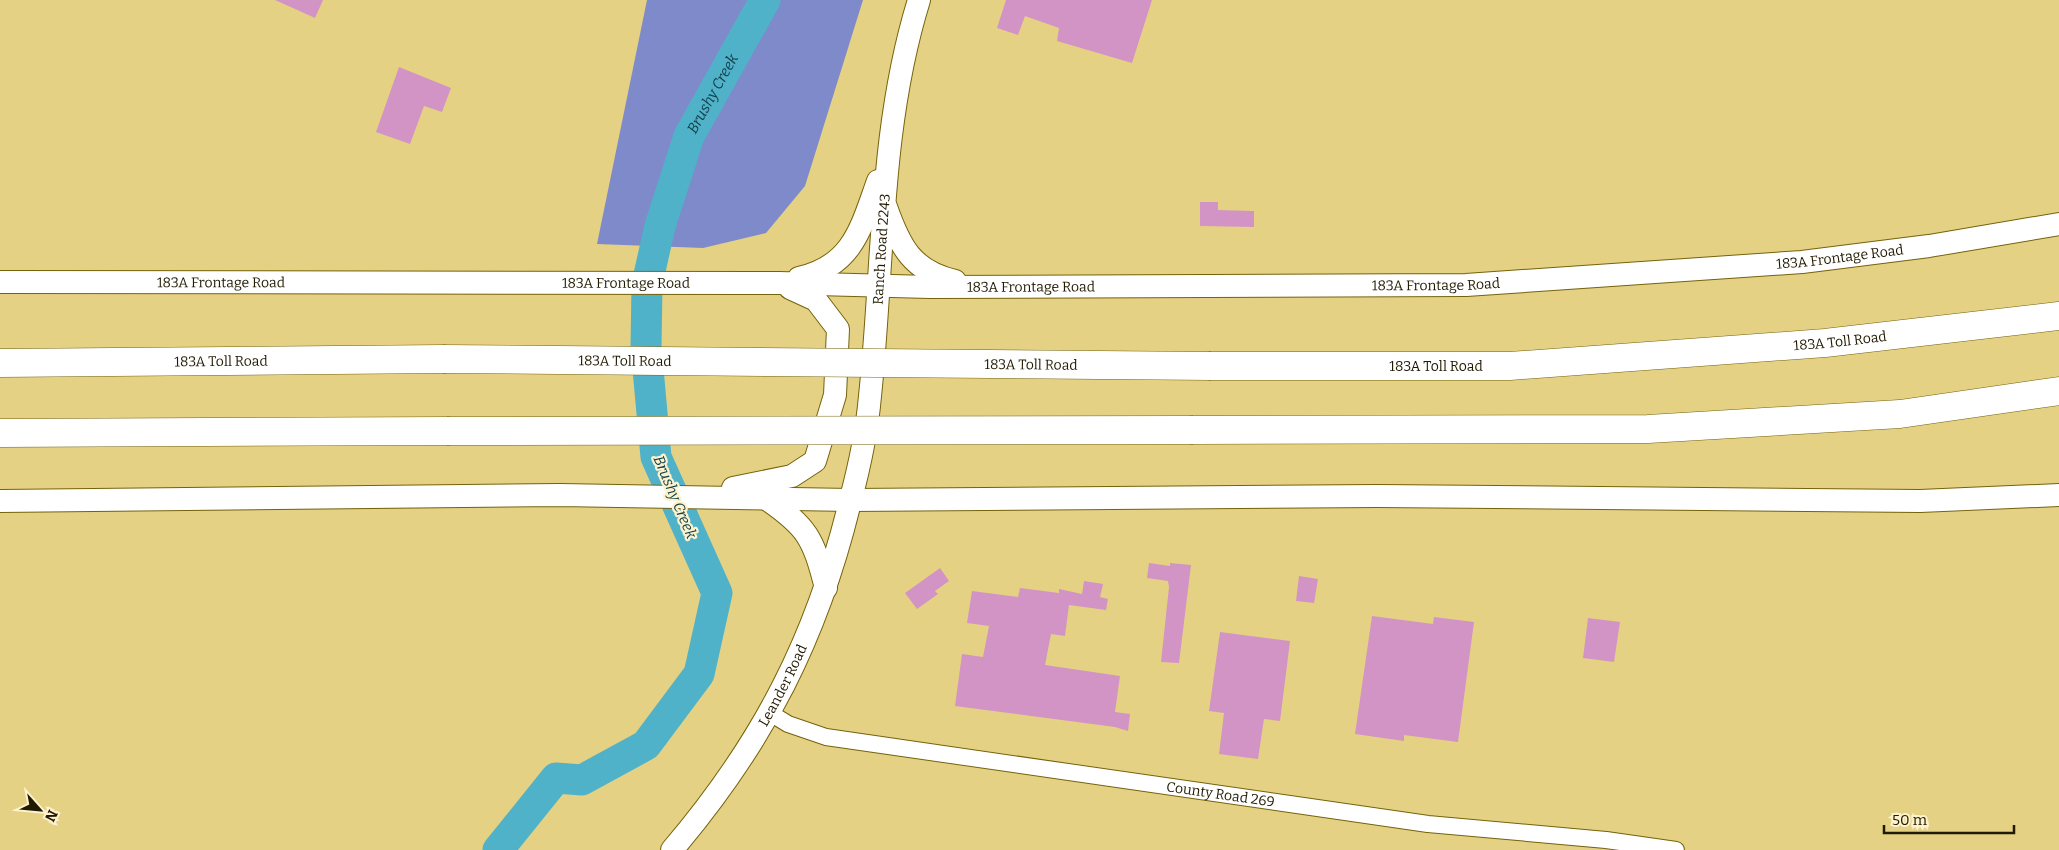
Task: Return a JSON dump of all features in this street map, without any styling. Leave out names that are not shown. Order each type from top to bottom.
[{"type":"highway","name":"183A Toll Road","points":[[0,363],[443,359],[1211,366],[1510,366],[1825,343],[2059,316]]},
{"type":"highway","points":[[0,433],[1648,428],[1900,414],[2059,391]]},
{"type":"main road","name":"Ranch Road 2243","points":[[851,500],[863,449],[870,396],[887,154],[898,84],[919,0]]},
{"type":"main road","points":[[779,283],[822,273],[836,264],[847,251],[859,232],[887,154]]},
{"type":"main road","points":[[884,202],[899,242],[913,260],[928,272],[943,278],[986,287]]},
{"type":"main road","name":"183A Frontage Road","points":[[0,282],[779,283],[986,287],[1466,284],[1802,262],[1929,246],[2059,224]]},
{"type":"main road","points":[[759,493],[792,476],[815,460],[835,395],[838,329],[816,300],[779,283]]},
{"type":"main road","points":[[759,493],[791,516],[811,539],[817,553],[826,589]]},
{"type":"main road","points":[[0,501],[560,494],[696,496],[759,493],[851,500],[1387,496],[1920,501],[2059,495]]},
{"type":"main road","name":"Leander Road","points":[[672,850],[707,809],[743,759],[770,714],[809,634],[826,589],[851,500]]},
{"type":"street","name":"County Road 269","points":[[770,714],[788,724],[826,737],[1428,824],[1606,840],[1676,850]]},
{"type":"shaded area","points":[[647,0],[863,0],[805,186],[766,233],[703,248],[597,244]]},
{"type":"building","points":[[275,0],[323,0],[315,18]]},
{"type":"building","points":[[1006,0],[1152,0],[1132,63],[1057,41],[1059,28],[1025,16],[1018,35],[997,28]]},
{"type":"building","points":[[399,67],[451,88],[442,112],[424,106],[410,144],[376,132]]},
{"type":"building","points":[[1200,202],[1218,202],[1218,210],[1254,211],[1254,227],[1200,226]]},
{"type":"building","points":[[1149,563],[1170,566],[1170,563],[1191,565],[1179,663],[1161,662],[1169,587],[1168,581],[1147,578]]},
{"type":"building","points":[[940,568],[949,581],[935,591],[938,594],[917,609],[905,593]]},
{"type":"building","points":[[1299,576],[1318,579],[1314,603],[1296,601]]},
{"type":"building","points":[[1084,581],[1103,584],[1100,597],[1108,599],[1106,610],[1069,605],[1065,636],[1051,634],[1045,665],[1120,676],[1115,712],[1130,714],[1128,731],[1115,727],[955,706],[962,654],[983,657],[989,626],[967,623],[972,591],[1018,597],[1020,588],[1059,593],[1059,589],[1082,594]]},
{"type":"building","points":[[1372,616],[1433,624],[1434,617],[1474,622],[1458,742],[1404,735],[1404,741],[1355,734]]},
{"type":"building","points":[[1588,618],[1620,622],[1614,662],[1583,658]]},
{"type":"building","points":[[1220,632],[1290,641],[1280,721],[1264,719],[1258,759],[1219,754],[1224,713],[1209,711]]},
{"type":"waterway","name":"Brushy Creek","points":[[498,850],[556,778],[582,780],[646,745],[699,674],[717,593],[656,457],[646,347],[647,284],[660,226],[689,136],[765,0]]}]
